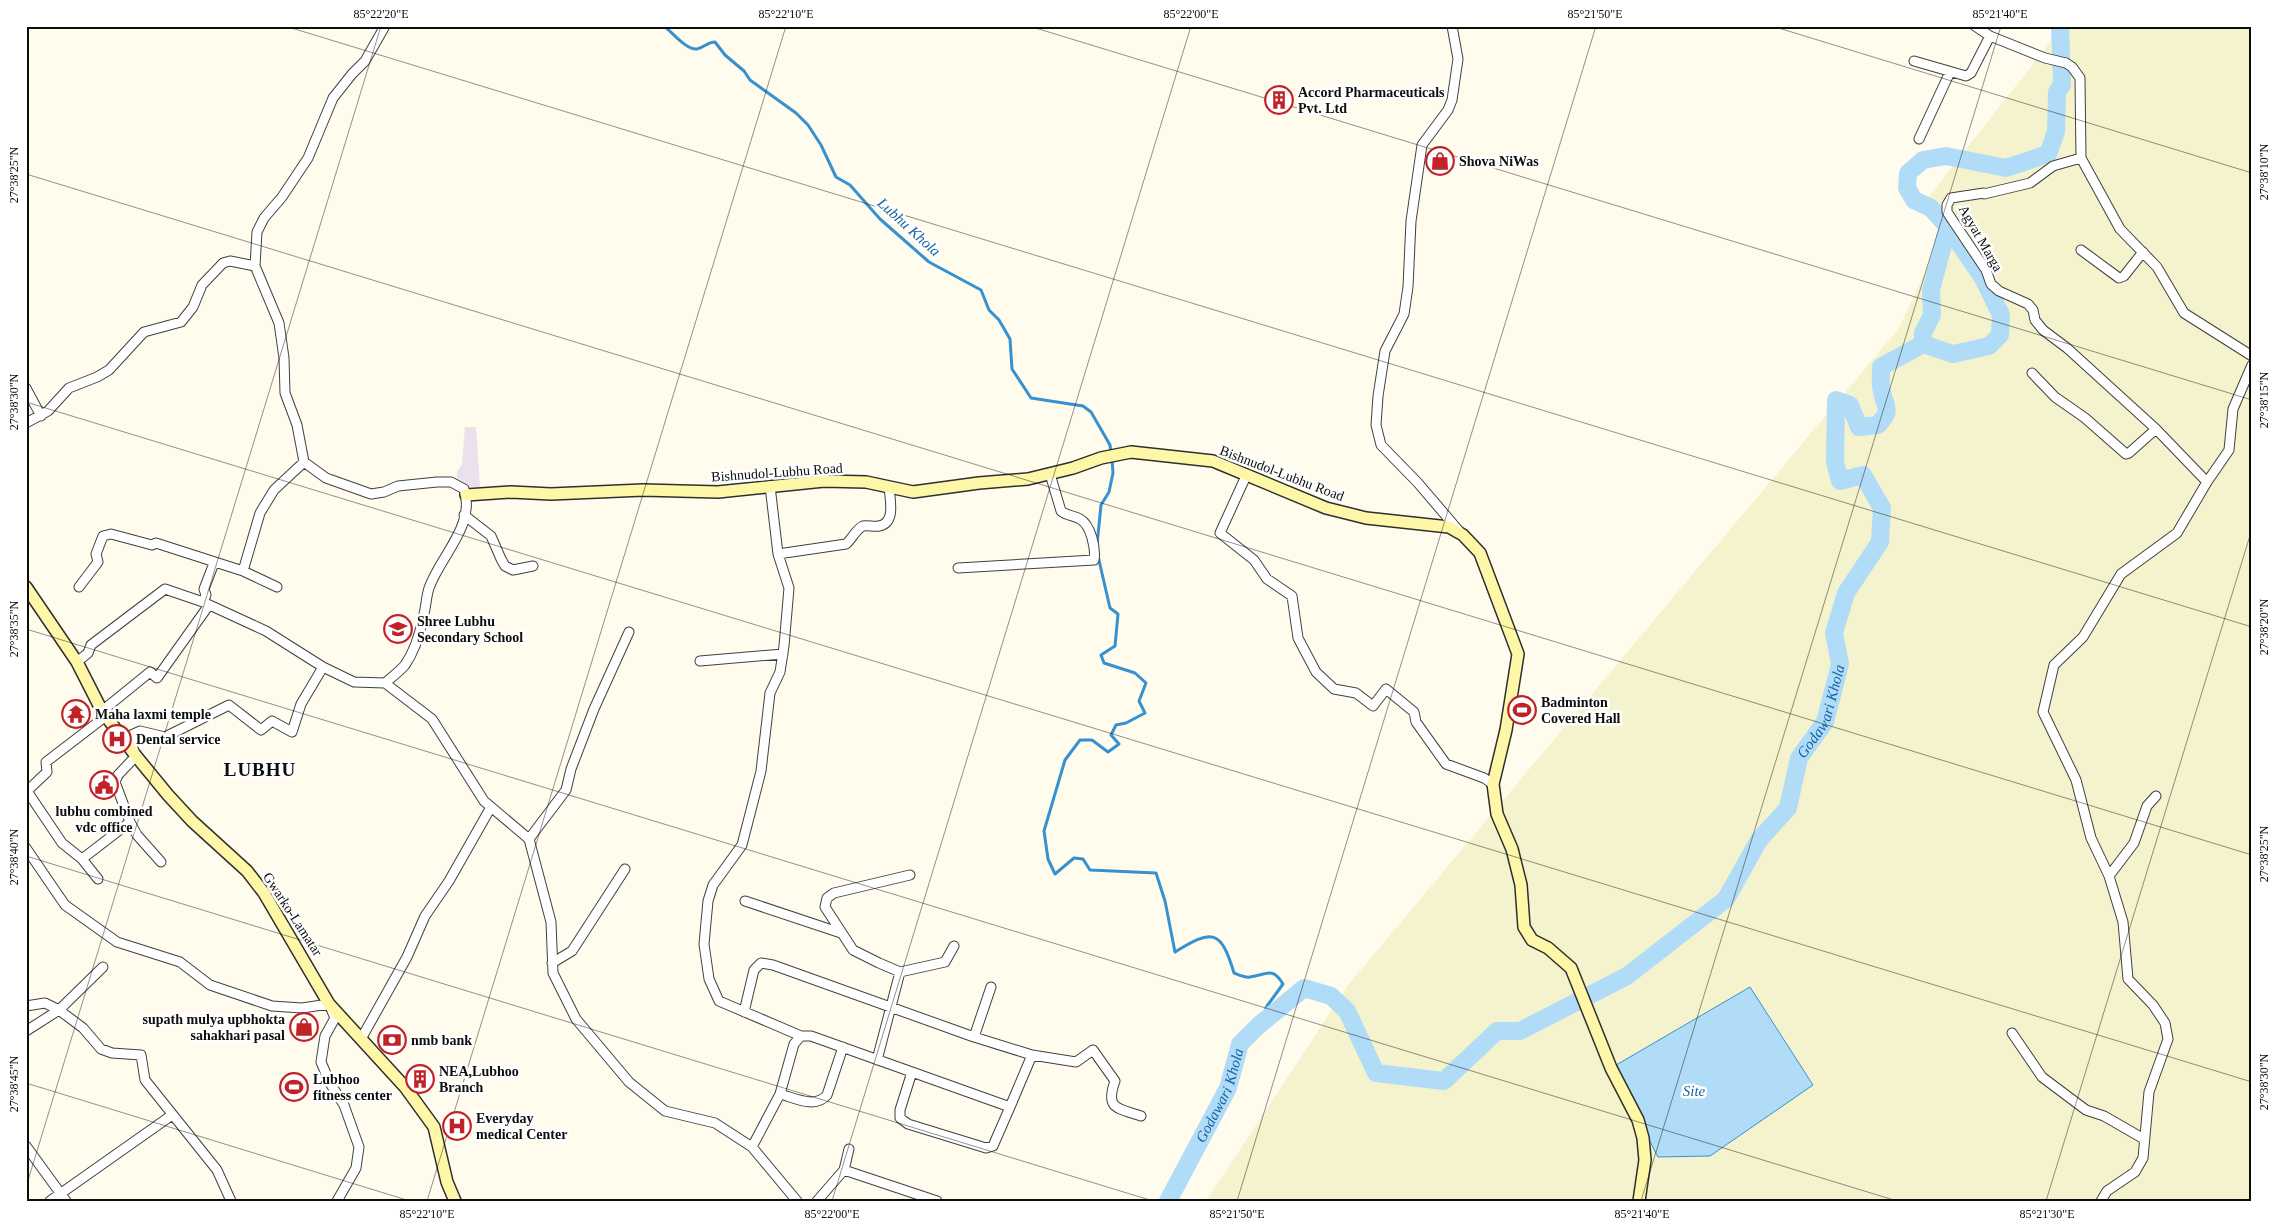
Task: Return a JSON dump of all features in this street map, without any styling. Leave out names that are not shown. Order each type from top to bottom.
[{"type":"street","points":[[385,26],[365,61],[333,98],[308,158],[282,197],[259,226],[256,238],[258,250],[255,266],[279,323],[284,358],[285,393],[297,425],[304,462],[326,478],[370,494],[384,492],[398,486],[451,482],[464,489],[466,495],[460,533],[442,560],[429,588],[423,619],[413,649],[405,665],[385,683]]},
{"type":"street","points":[[1452,26],[1458,59],[1452,100],[1448,110],[1422,145],[1411,221],[1408,287],[1404,314],[1385,351],[1378,396],[1376,425],[1381,445],[1418,483],[1463,536]]},
{"type":"street","points":[[1975,26],[1990,36],[2045,58],[2066,63],[2072,67],[2080,78],[2081,158],[2120,229],[2157,266],[2184,313],[2252,356]]},
{"type":"street","points":[[1914,61],[1966,76],[1971,73],[1990,36]]},
{"type":"street","points":[[1919,139],[1950,72]]},
{"type":"street","name":"Agyat Marga","points":[[2081,158],[2053,166],[2030,183],[1984,194],[1951,198],[1947,205],[1948,212],[1986,270],[1991,284],[1999,291],[2028,304],[2033,310],[2035,320],[2043,330],[2068,348],[2156,429],[2207,482]]},
{"type":"street","points":[[2080,250],[2119,278],[2124,276],[2143,252]]},
{"type":"street","points":[[26,423],[48,411],[69,388],[109,370],[144,332],[181,322],[193,307],[202,285],[224,263],[238,262],[255,266]]},
{"type":"street","points":[[2101,1201],[2107,1191],[2135,1172],[2143,1158],[2149,1092],[2168,1040],[2166,1023],[2153,1005],[2128,979],[2123,922],[2110,876],[2091,838],[2076,780],[2042,712],[2054,665],[2084,636],[2121,574],[2177,533],[2207,482],[2229,450],[2233,409],[2252,365]]},
{"type":"street","points":[[2032,373],[2055,397],[2085,418],[2126,454],[2156,429]]},
{"type":"street","points":[[26,388],[41,416]]},
{"type":"street","name":"Bishnudol-Lubhu Road","points":[[466,495],[511,492],[550,494],[643,490],[718,492],[824,481],[866,482],[913,492],[1028,479],[1073,468],[1101,458],[1131,452],[1213,461],[1326,508],[1366,518],[1449,527],[1463,536],[1480,553],[1518,654],[1506,730],[1493,784],[1497,814],[1512,849],[1521,885],[1524,927],[1532,940],[1548,948],[1571,970],[1604,1050],[1638,1120],[1646,1160],[1639,1201]]},
{"type":"street","points":[[243,571],[260,513],[274,490],[304,462]]},
{"type":"street","points":[[958,568],[1094,560],[1095,555],[1088,526],[1080,519],[1066,515],[1061,511],[1050,474]]},
{"type":"street","points":[[1246,476],[1220,533],[1254,560],[1267,579],[1292,596],[1298,638],[1316,672],[1334,690],[1356,693],[1373,706],[1386,689],[1414,712],[1416,722],[1446,764],[1484,778],[1493,784]]},
{"type":"street","points":[[770,486],[778,554],[789,588],[783,654],[780,672],[770,693],[761,771],[742,845],[713,885],[708,900],[704,944],[709,979],[719,1001],[744,1012],[801,1036],[811,1036],[1010,1107]]},
{"type":"street","points":[[778,554],[846,544],[854,537],[857,530],[863,526],[881,526],[888,522],[891,514],[889,487]]},
{"type":"street","points":[[464,515],[491,536],[505,566],[513,570],[533,566]]},
{"type":"street","points":[[79,587],[98,562],[96,554],[103,536],[111,534],[152,545],[156,543],[243,571],[277,587]]},
{"type":"street","points":[[98,879],[82,859],[62,843],[27,791],[47,772],[46,762],[150,672],[157,678],[206,603],[204,589],[214,563]]},
{"type":"street","name":"Gwarko-Lamatar","points":[[26,586],[77,662],[104,713],[136,756],[192,821],[247,871],[264,893],[329,1004],[405,1087],[434,1127],[447,1182],[455,1201]]},
{"type":"street","points":[[77,662],[88,653],[91,645],[165,589],[206,603],[266,631],[323,666],[354,682],[385,683],[432,720],[484,801],[528,839],[551,922],[553,973],[576,1019],[629,1082],[665,1111],[715,1123],[752,1147],[797,1201]]},
{"type":"street","points":[[528,839],[566,790],[570,769],[594,709],[629,632]]},
{"type":"street","points":[[700,662],[783,654]]},
{"type":"street","points":[[160,862],[137,835],[115,782],[118,775],[136,756],[132,746],[132,735],[140,731],[165,738],[229,705],[261,730],[272,721],[292,732],[301,704],[323,666]]},
{"type":"street","points":[[2110,876],[2134,843],[2147,806],[2156,796]]},
{"type":"street","points":[[361,1039],[407,957],[425,916],[449,881],[492,807]]},
{"type":"street","points":[[82,859],[130,822]]},
{"type":"street","points":[[26,848],[44,878],[65,905],[117,942],[180,962],[210,985],[272,1006],[302,1008],[329,1004],[335,1018],[325,1036],[321,1062],[330,1083],[344,1105],[359,1147],[356,1168],[337,1201]]},
{"type":"street","points":[[552,963],[572,951],[625,869]]},
{"type":"street","points":[[910,875],[834,893],[828,898],[825,907],[852,950],[900,972],[945,962],[954,946]]},
{"type":"street","points":[[745,901],[841,933]]},
{"type":"street","points":[[744,1012],[754,970],[761,963],[773,965],[1032,1056],[1076,1062],[1093,1050],[1115,1081],[1110,1094],[1111,1102],[1116,1108],[1141,1116]]},
{"type":"street","points":[[26,1031],[59,1010],[103,967]]},
{"type":"street","points":[[877,1060],[900,972]]},
{"type":"street","points":[[974,1037],[990,987]]},
{"type":"street","points":[[26,1006],[45,1004],[59,1010],[83,1028],[101,1049],[112,1054],[141,1055],[144,1080],[217,1170],[231,1201]]},
{"type":"street","points":[[2012,1034],[2042,1077],[2086,1110],[2104,1116],[2144,1139]]},
{"type":"street","points":[[752,1147],[780,1094],[794,1044],[801,1036]]},
{"type":"street","points":[[780,1094],[811,1102],[823,1099],[827,1095],[843,1047]]},
{"type":"street","points":[[912,1072],[900,1110],[900,1118],[908,1124],[986,1148],[993,1146],[1032,1056]]},
{"type":"street","points":[[50,1201],[63,1197],[172,1115]]},
{"type":"street","points":[[26,1146],[63,1197]]},
{"type":"street","points":[[817,1201],[844,1170],[849,1149]]},
{"type":"street","points":[[844,1170],[937,1201]]},
{"type":"shaded area","points":[[2063,26],[2252,26],[2252,1201],[1206,1201],[1349,984],[1899,328],[1948,221],[1918,210]]},
{"type":"shaded area","points":[[465,427],[476,427],[480,487],[457,486],[457,472],[462,464]]},
{"type":"water","name":"Site","points":[[1750,987],[1813,1085],[1710,1156],[1658,1157],[1611,1068]]},
{"type":"waterway","name":"Lubhu Khola","points":[[664,26],[684,44],[693,49],[715,42],[725,55],[744,71],[750,80],[796,113],[808,125],[821,145],[836,177],[850,185],[880,219],[929,262],[981,290],[989,310],[999,320],[1010,339],[1012,369],[1031,398],[1083,406],[1091,412],[1110,445],[1111,453]]},
{"type":"waterway","name":"Godawari Khola","points":[[1168,1201],[1228,1088],[1240,1044],[1258,1026],[1304,988],[1331,996],[1347,1011],[1376,1073],[1444,1081],[1497,1031],[1520,1031],[1627,976],[1726,899],[1759,840],[1788,808],[1799,758],[1825,722],[1840,664],[1834,633],[1846,593],[1880,542],[1882,508],[1863,475],[1840,481],[1835,462],[1836,400],[1850,405],[1859,427],[1878,425],[1885,416],[1887,409],[1881,389],[1881,367],[1923,344],[1953,354],[1989,346],[2000,335],[2001,315],[1983,278],[1948,227],[1931,208],[1914,200],[1907,188],[1908,173],[1923,160],[1946,156],[2006,168],[2048,154],[2056,132],[2057,92],[2062,85],[2060,26]]},
{"type":"waterway","points":[[1923,344],[1923,333],[1932,315],[1931,290],[1948,227]]},
{"type":"waterway","name":"Lubhu Khola","points":[[1097,545],[1101,505],[1109,492],[1113,473],[1112,459]]},
{"type":"waterway","name":"Lubhu Khola","points":[[1098,556],[1110,608],[1118,614],[1115,646],[1101,655],[1104,663],[1135,673],[1146,683],[1139,701],[1145,713],[1126,723],[1116,725],[1111,735],[1119,744],[1108,752],[1092,740],[1080,740],[1065,760],[1044,831],[1048,859],[1055,874],[1074,858],[1083,859],[1090,870],[1156,873],[1165,901],[1175,952],[1198,939],[1214,937],[1224,948],[1234,973],[1248,977],[1272,973],[1279,978],[1283,984],[1267,1006],[1258,1026]]},
{"type":"place","name":"Accord Pharmaceuticals Pvt. Ltd","points":[[1279,100]]},
{"type":"place","name":"Shova NiWas","points":[[1440,161]]},
{"type":"place","name":"Shree Lubhu Secondary School","points":[[398,629]]},
{"type":"place","name":"Badminton Covered Hall","points":[[1522,710]]},
{"type":"place","name":"Maha laxmi temple","points":[[76,714]]},
{"type":"place","name":"Dental service","points":[[117,739]]},
{"type":"place","name":"lubhu combined vdc office","points":[[104,785]]},
{"type":"place","name":"supath mulya upbhokta sahakhari pasal","points":[[304,1027]]},
{"type":"place","name":"nmb bank","points":[[392,1040]]},
{"type":"place","name":"NEA,Lubhoo Branch","points":[[420,1079]]},
{"type":"place","name":"Lubhoo fitness center","points":[[294,1087]]},
{"type":"place","name":"Everyday medical Center","points":[[457,1126]]},
{"type":"district","name":"LUBHU","points":[[260,769]]}]
